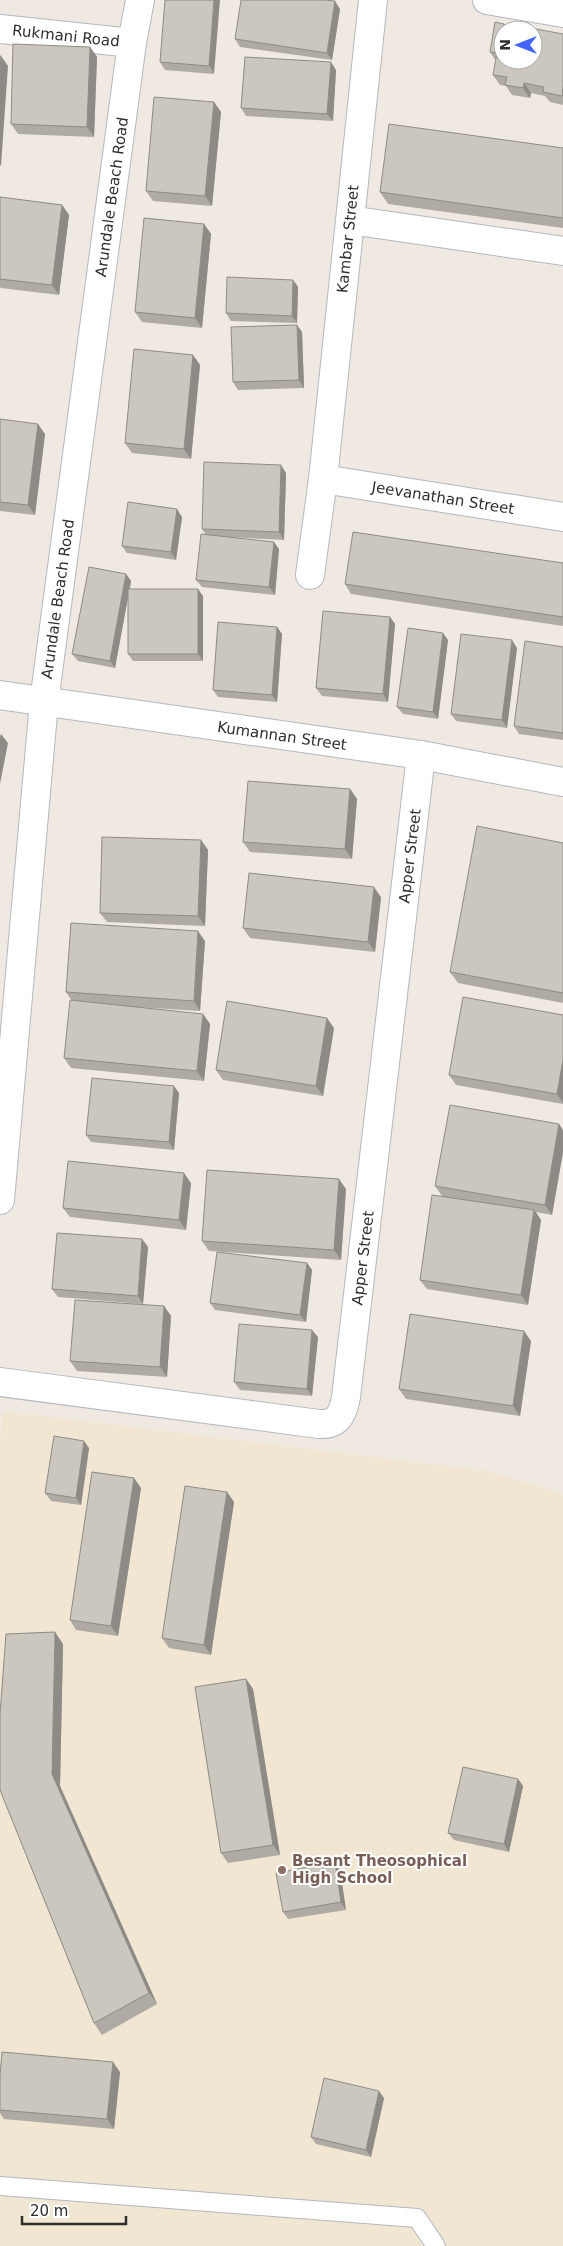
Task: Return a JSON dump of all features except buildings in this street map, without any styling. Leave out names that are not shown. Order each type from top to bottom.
[{"type":"street","name":"Arundale Beach Road","points":[[0,1200],[44,702],[132,43],[140,0]]},
{"type":"street","name":"Kambar Street","points":[[310,574],[323,479],[373,0]]},
{"type":"street","points":[[487,0],[563,13]]},
{"type":"street","name":"Rukmani Road","points":[[0,29],[132,43]]},
{"type":"street","points":[[350,220],[563,251]]},
{"type":"street","name":"Jeevanathan Street","points":[[323,479],[563,517]]},
{"type":"street","name":"Kumannan Street","points":[[0,695],[422,755],[563,782]]},
{"type":"street","name":"Apper Street","points":[[0,1382],[319,1424],[329,1425],[338,1420],[344,1410],[348,1387],[422,755]]},
{"type":"lane","points":[[0,2186],[417,2218],[436,2246]]},
{"type":"shaded area","name":"Besant Theosophical High School","points":[[3,1411],[488,1471],[563,1494],[563,2246],[0,2246],[0,1442]]},
{"type":"place","name":"Besant Theosophical High School","points":[[282,1870]]}]
